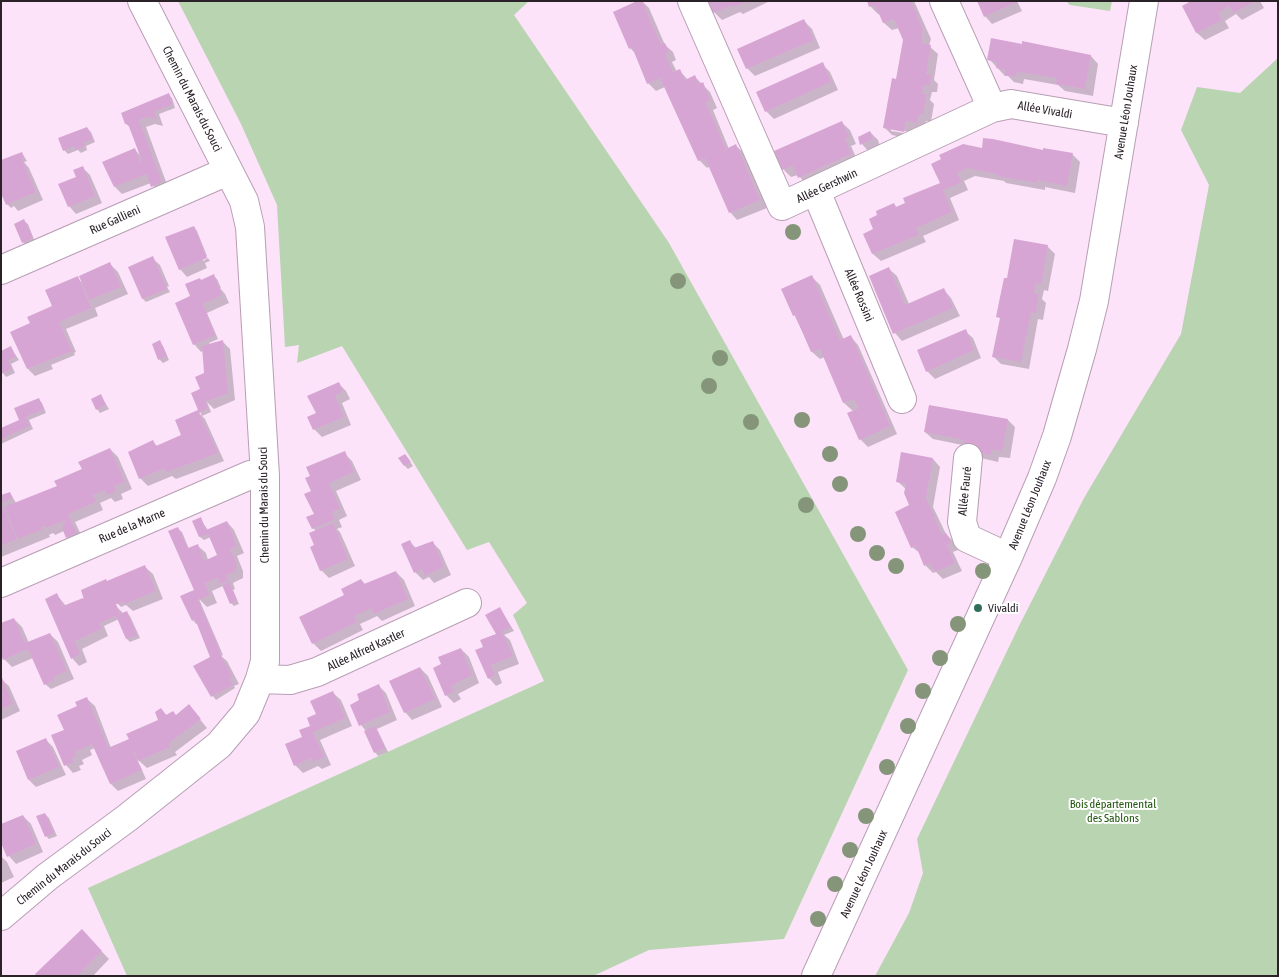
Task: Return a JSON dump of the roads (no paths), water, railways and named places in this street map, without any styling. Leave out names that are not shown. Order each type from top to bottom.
[{"type":"street","name":"Chemin du Marais du Souci","points":[[1,916],[47,877],[127,818],[219,745],[246,713],[260,679],[265,660],[265,476],[250,227],[244,201],[142,1]]},
{"type":"street","name":"Allée Gershwin","points":[[692,1],[782,206],[816,192],[992,108]]},
{"type":"street","points":[[944,1],[992,108]]},
{"type":"street","name":"Avenue Léon Jouhaux","points":[[816,976],[1008,557],[1042,478],[1070,395],[1094,301],[1144,1]]},
{"type":"street","name":"Allée Vivaldi","points":[[992,108],[1010,104],[1124,123]]},
{"type":"street","name":"Rue Gallieni","points":[[1,270],[228,171]]},
{"type":"street","name":"Allée Rossini","points":[[816,192],[902,399]]},
{"type":"street","name":"Allée Fauré","points":[[968,458],[962,522],[966,538],[1008,557]]},
{"type":"street","name":"Rue de la Marne","points":[[1,583],[250,475],[265,476]]},
{"type":"street","name":"Allée Alfred Kastler","points":[[260,679],[290,680],[317,672],[467,603]]},
{"type":"place","name":"Vivaldi","points":[[978,608]]},
{"type":"park label","name":"Bois départemental des Sablons","points":[[1113,811]]}]
